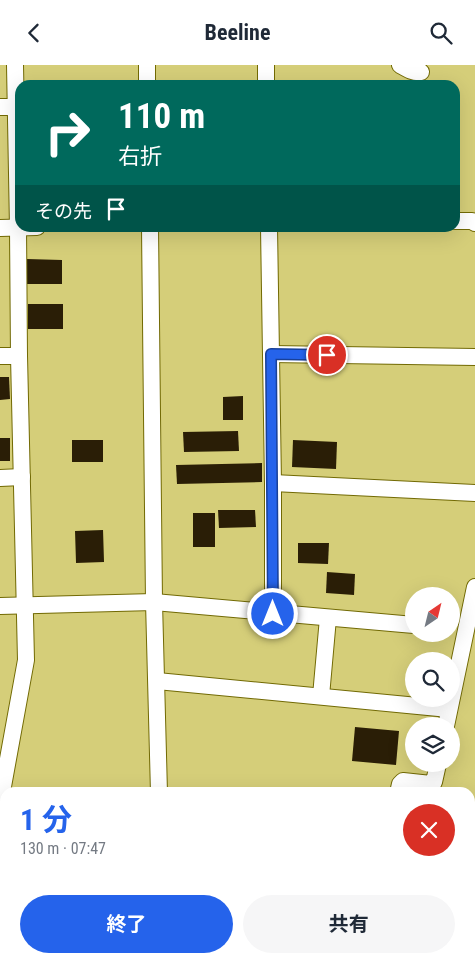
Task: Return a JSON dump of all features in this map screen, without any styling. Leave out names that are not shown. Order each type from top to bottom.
[{"type":"street","points":[[15,65],[8,107],[15,192]]},
{"type":"street","points":[[147,65],[147,80]]},
{"type":"street","points":[[266,65],[266,80]]},
{"type":"street","points":[[400,65],[410,71],[421,74]]},
{"type":"street","points":[[460,221],[472,221],[475,223]]},
{"type":"street","points":[[0,228],[15,228]]},
{"type":"street","points":[[3,787],[26,660],[18,232]]},
{"type":"street","points":[[150,232],[154,602],[159,787]]},
{"type":"street","points":[[269,232],[273,614]]},
{"type":"street","points":[[271,354],[475,357]]},
{"type":"street","points":[[0,356],[19,356]]},
{"type":"street","points":[[0,477],[22,477]]},
{"type":"street","points":[[273,483],[475,493]]},
{"type":"street","points":[[448,717],[464,630],[475,587]]},
{"type":"street","points":[[0,605],[154,602],[405,624]]},
{"type":"street","points":[[322,696],[328,618]]},
{"type":"street","points":[[157,681],[449,709]]},
{"type":"street","points":[[399,787],[403,781],[431,784],[434,782],[436,772]]},
{"type":"building","points":[[27,259],[62,260],[62,284],[26,284]]},
{"type":"building","points":[[28,304],[63,304],[63,329],[28,329]]},
{"type":"building","points":[[0,377],[9,377],[10,399],[0,400]]},
{"type":"building","points":[[243,396],[243,420],[223,420],[223,397]]},
{"type":"building","points":[[238,431],[239,451],[184,452],[183,432]]},
{"type":"building","points":[[0,438],[10,438],[10,461],[0,461]]},
{"type":"building","points":[[72,440],[103,440],[103,462],[72,462]]},
{"type":"building","points":[[293,440],[337,442],[336,469],[292,467]]},
{"type":"building","points":[[262,463],[262,482],[177,484],[176,465]]},
{"type":"building","points":[[218,510],[255,510],[256,527],[219,528]]},
{"type":"building","points":[[193,513],[215,513],[215,547],[193,547]]},
{"type":"building","points":[[103,530],[104,562],[76,563],[75,531]]},
{"type":"building","points":[[298,543],[329,543],[328,564],[298,563]]},
{"type":"building","points":[[327,572],[355,574],[354,595],[326,593]]},
{"type":"building","points":[[355,727],[399,731],[396,765],[352,761]]},
{"type":"route","points":[[273,614],[271,354],[327,355]]}]
